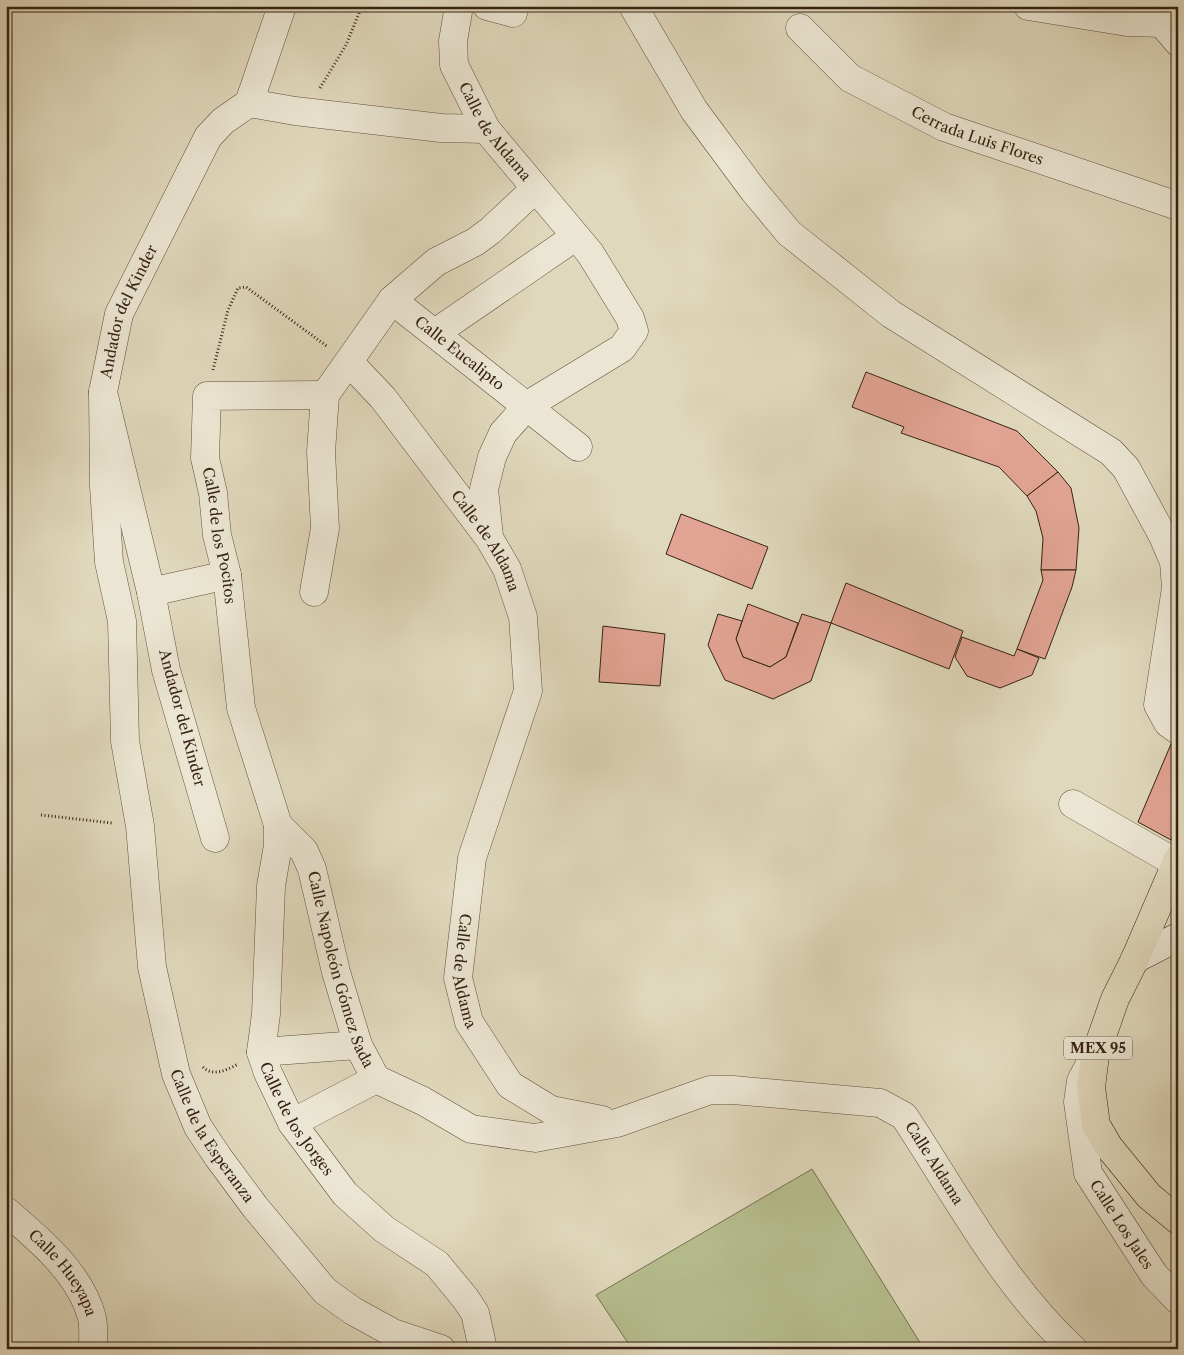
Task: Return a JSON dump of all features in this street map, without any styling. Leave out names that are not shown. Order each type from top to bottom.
[{"type":"main road","name":"MEX 95","points":[[1177,861],[1135,959],[1115,998],[1095,1056],[1091,1087],[1096,1125],[1109,1148],[1149,1196],[1178,1220]]},
{"type":"street","points":[[282,6],[248,103],[312,113],[441,128],[486,129]]},
{"type":"street","name":"Calle de Aldama","points":[[460,6],[453,42],[454,65],[486,129],[535,189],[490,231],[475,242],[436,262],[392,300],[349,362],[383,398],[489,538],[507,569],[523,617],[528,691],[472,858],[458,978],[469,1022],[510,1085],[551,1110],[617,1123]]},
{"type":"street","points":[[487,6],[513,13]]},
{"type":"street","points":[[633,6],[694,110],[754,192],[789,233],[890,314],[1110,452],[1126,468],[1163,536],[1174,562],[1176,588],[1158,704],[1168,723],[1178,730]]},
{"type":"street","points":[[1028,6],[1127,22],[1162,24]]},
{"type":"street","name":"Cerrada Luis Flores","points":[[800,28],[850,78],[944,128],[1178,206]]},
{"type":"street","name":"Andador del Kinder","points":[[215,838],[166,670],[151,592],[103,392],[119,314],[168,220],[198,155],[208,137],[223,121],[248,103]]},
{"type":"street","points":[[489,538],[484,489],[492,457],[503,433],[528,405],[622,348],[634,332],[630,318],[590,254],[535,189]]},
{"type":"street","points":[[435,333],[575,238]]},
{"type":"street","name":"Calle Eucalipto","points":[[392,300],[528,405],[578,447]]},
{"type":"street","points":[[314,592],[325,528],[321,452],[325,395],[349,362]]},
{"type":"street","name":"Calle de la Esperanza","points":[[103,392],[104,486],[109,562],[122,621],[125,740],[140,826],[152,967],[165,1033],[176,1074],[198,1127],[255,1207],[325,1291],[352,1312],[393,1333],[441,1349]]},
{"type":"street","points":[[207,396],[325,395]]},
{"type":"street","name":"Calle de los Pocitos","points":[[207,396],[204,458],[212,493],[216,535],[227,575],[241,708],[278,825]]},
{"type":"street","points":[[151,592],[227,575]]},
{"type":"street","points":[[1073,804],[1177,861]]},
{"type":"street","name":"Calle Napoleón Gómez Sada","points":[[278,825],[304,851],[312,870],[336,972],[358,1046],[376,1079],[423,1101],[471,1129],[535,1138],[617,1123]]},
{"type":"street","name":"Calle de los Jorges","points":[[278,825],[278,845],[271,886],[266,1014],[261,1052],[268,1073],[292,1122],[345,1194],[384,1229],[437,1264],[475,1313],[483,1349]]},
{"type":"street","points":[[1135,959],[1178,937]]},
{"type":"street","points":[[261,1052],[358,1046]]},
{"type":"street","name":"Calle Los Jales","points":[[1095,1056],[1081,1081],[1078,1102],[1088,1173],[1154,1275],[1178,1300]]},
{"type":"street","points":[[292,1122],[376,1079]]},
{"type":"street","name":"Calle Aldama","points":[[617,1123],[710,1090],[880,1103],[904,1116],[1006,1274],[1073,1349]]},
{"type":"street","name":"Calle Hueyapa","points":[[6,1211],[29,1231],[75,1280],[92,1318],[93,1349]]},
{"type":"path","points":[[312,113],[320,88],[346,45],[362,6]]},
{"type":"path","points":[[207,396],[228,310],[238,288],[246,287],[349,362]]},
{"type":"path","points":[[41,815],[140,826]]},
{"type":"path","points":[[207,1071],[222,1072],[261,1052]]},
{"type":"green space","points":[[812,1169],[924,1349],[632,1349],[596,1295]]},
{"type":"building","points":[[866,372],[1017,431],[1058,472],[1027,496],[999,467],[901,433],[904,427],[852,407]]},
{"type":"building","points":[[1058,472],[1071,488],[1079,528],[1076,570],[1041,570],[1043,538],[1036,511],[1027,496]]},
{"type":"building","points":[[681,514],[768,547],[752,589],[666,554]]},
{"type":"building","points":[[1041,570],[1076,570],[1072,587],[1045,659],[1017,649],[1043,580]]},
{"type":"building","points":[[846,583],[963,631],[949,669],[831,623]]},
{"type":"building","points":[[748,604],[798,623],[786,657],[770,667],[743,657],[736,639]]},
{"type":"building","points":[[718,614],[742,621],[736,639],[743,657],[770,667],[786,657],[802,614],[831,623],[811,681],[773,699],[725,680],[708,645]]},
{"type":"building","points":[[603,626],[665,634],[660,686],[599,682]]},
{"type":"building","points":[[962,637],[1014,656],[1017,649],[1039,658],[1032,675],[1000,688],[967,676],[955,657]]},
{"type":"building","points":[[1171,744],[1178,748],[1178,824],[1171,840],[1138,822]]}]
